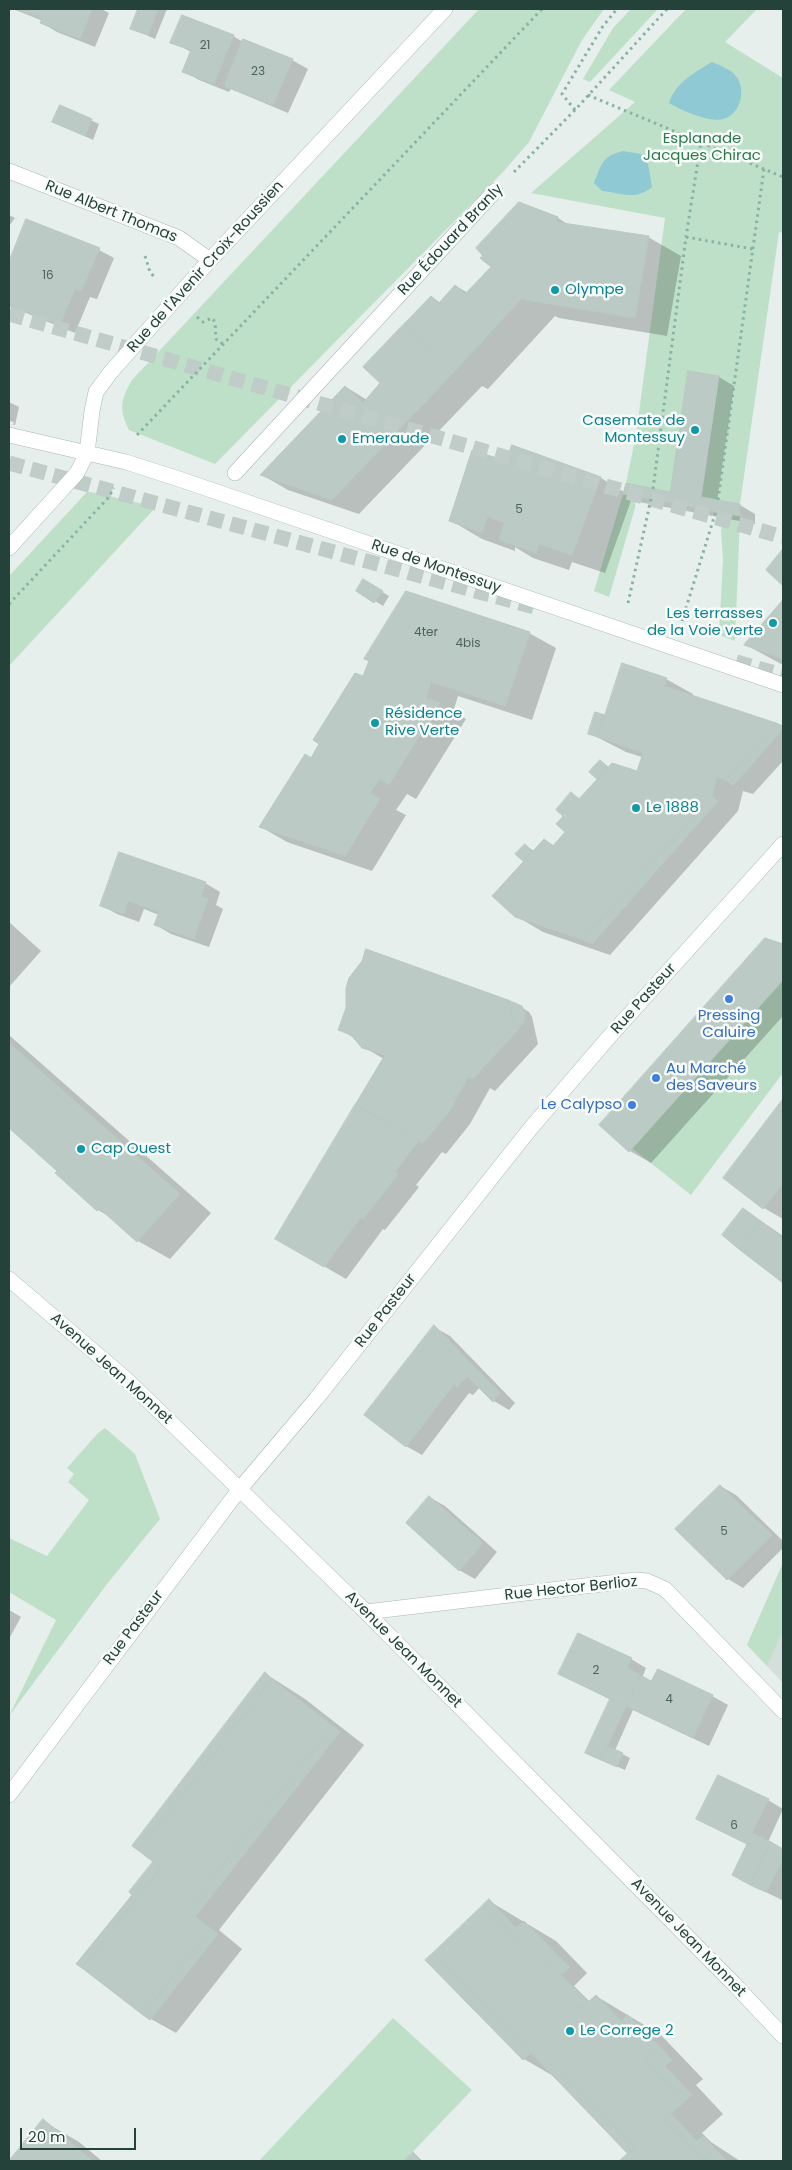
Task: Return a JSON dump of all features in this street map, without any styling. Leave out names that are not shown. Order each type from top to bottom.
[{"type":"street","name":"Rue de l'Avenir Croix-Roussien","points":[[9,548],[74,478],[87,453],[96,392],[110,373],[210,260],[444,9]]},
{"type":"street","name":"Rue Albert Thomas","points":[[9,171],[179,238],[210,260]]},
{"type":"street","name":"Rue Édouard Branly","points":[[235,473],[495,192]]},
{"type":"street","name":"Rue de Montessuy","points":[[9,435],[126,462],[783,685]]},
{"type":"street","name":"Rue Pasteur","points":[[9,1795],[240,1490],[316,1399],[530,1129],[609,1037],[783,844]]},
{"type":"street","name":"Avenue Jean Monnet","points":[[9,1279],[127,1380],[366,1612],[677,1926],[783,2036]]},
{"type":"street","name":"Rue Hector Berlioz","points":[[366,1612],[635,1580],[646,1581],[665,1589],[783,1711]]},
{"type":"path","points":[[9,604],[108,498],[119,483],[132,443],[148,422],[224,346],[542,9]]},
{"type":"path","points":[[575,110],[562,94],[603,26],[617,9]]},
{"type":"path","name":"Rue Édouard Branly","points":[[495,192],[575,110],[667,9]]},
{"type":"path","points":[[588,95],[783,177]]},
{"type":"path","points":[[653,488],[686,237],[701,142]]},
{"type":"path","points":[[718,500],[764,170]]},
{"type":"path","points":[[124,216],[143,248],[152,276],[203,322],[212,318],[215,322],[216,339],[224,346]]},
{"type":"path","points":[[686,237],[753,249]]},
{"type":"path","points":[[622,631],[652,499]]},
{"type":"path","points":[[674,648],[716,511]]},
{"type":"shaded area","points":[[783,1563],[783,1683],[747,1645]]},
{"type":"green space","points":[[479,9],[604,9],[582,40],[529,142],[503,172],[215,464],[129,430],[122,405],[132,380]]},
{"type":"green space","points":[[631,9],[658,9],[590,82],[583,79],[613,28]]},
{"type":"green space","name":"Esplanade Jacques Chirac","points":[[686,9],[757,9],[725,42],[783,78],[783,233],[779,232],[740,504],[701,497],[719,376],[688,372],[670,492],[626,483],[636,435],[665,218],[531,193],[635,102],[609,90]]},
{"type":"green space","points":[[87,492],[156,507],[9,666],[9,576]]},
{"type":"green space","points":[[623,494],[636,496],[635,508],[609,597],[594,591]]},
{"type":"green space","points":[[724,513],[740,516],[735,641],[719,635],[723,560],[721,531]]},
{"type":"green space","points":[[783,980],[783,1073],[691,1195],[632,1148]]},
{"type":"green space","points":[[105,1428],[135,1454],[160,1519],[107,1584],[9,1716],[56,1620],[9,1592],[9,1538],[47,1556],[89,1500],[68,1482],[74,1474],[67,1468],[98,1433]]},
{"type":"green space","points":[[783,1563],[783,1630],[767,1666],[747,1645]]},
{"type":"green space","points":[[393,2018],[472,2090],[404,2161],[259,2161]]},
{"type":"water","points":[[712,62],[730,71],[739,80],[741,94],[738,107],[734,112],[723,119],[717,120],[703,118],[669,103],[676,89],[681,84],[692,74]]},
{"type":"water","points":[[623,151],[641,154],[648,164],[652,187],[639,194],[628,195],[602,191],[594,183],[603,162],[610,156]]},
{"type":"building","points":[[16,9],[92,9],[80,39],[40,23],[42,19]]},
{"type":"building","points":[[138,9],[158,9],[148,35],[130,29]]},
{"type":"building","points":[[182,15],[234,35],[214,84],[182,72],[191,50],[170,43]]},
{"type":"building","points":[[243,39],[293,59],[273,105],[224,86]]},
{"type":"building","points":[[60,105],[92,119],[85,136],[52,122]]},
{"type":"building","name":"Olympe","points":[[519,202],[558,217],[556,222],[649,236],[635,318],[522,298],[455,371],[405,323],[431,296],[439,303],[455,285],[465,294],[491,267],[480,258],[483,256],[476,248]]},
{"type":"building","points":[[26,219],[100,248],[81,291],[75,289],[60,325],[9,305],[9,262]]},
{"type":"building","name":"Emeraude","points":[[405,323],[455,371],[332,500],[260,475],[345,386],[363,403],[380,383],[363,367]]},
{"type":"building","name":"Casemate de Montessuy","points":[[688,371],[719,376],[701,497],[740,504],[740,516],[623,494],[626,483],[670,492]]},
{"type":"building","points":[[512,445],[601,477],[572,555],[539,544],[536,553],[499,540],[504,523],[487,516],[482,533],[449,521],[472,450],[506,461]]},
{"type":"building","name":"Les terrasses de la Voie verte","points":[[783,549],[783,586],[766,570]]},
{"type":"building","points":[[363,579],[383,591],[374,603],[356,591]]},
{"type":"building","name":"Résidence Rive Verte","points":[[406,591],[530,632],[505,706],[431,682],[426,698],[440,703],[389,785],[380,779],[370,793],[380,799],[345,856],[259,827],[305,754],[311,758],[319,744],[313,740],[355,673],[363,676],[369,661],[364,659]]},
{"type":"building","name":"Les terrasses de la Voie verte","points":[[783,600],[783,659],[744,645]]},
{"type":"building","name":"Le 1888","points":[[622,663],[667,678],[664,686],[776,723],[726,780],[717,777],[712,796],[583,940],[515,917],[492,896],[544,839],[553,846],[565,832],[556,824],[612,763],[637,771],[643,753],[598,737]]},
{"type":"building","points":[[595,712],[605,715],[598,737],[588,734]]},
{"type":"building","points":[[776,723],[783,726],[783,729],[733,786],[726,780]]},
{"type":"building","points":[[600,760],[608,767],[597,779],[589,772]]},
{"type":"building","points":[[571,792],[579,799],[564,817],[556,810]]},
{"type":"building","points":[[712,796],[718,801],[592,944],[583,940]]},
{"type":"building","points":[[525,844],[532,851],[523,861],[515,854]]},
{"type":"building","points":[[119,852],[206,882],[201,896],[208,899],[194,939],[154,925],[159,912],[128,901],[124,914],[100,906]]},
{"type":"building","points":[[765,938],[783,944],[783,980],[629,1152],[599,1125]]},
{"type":"building","points":[[366,949],[508,1000],[517,1031],[473,1079],[468,1077],[449,1112],[423,1143],[355,1105],[385,1055],[362,1048],[351,1035],[338,1030],[346,1008],[346,988],[349,978],[362,961]]},
{"type":"building","points":[[508,1000],[522,1006],[525,1012],[524,1022],[517,1031]]},
{"type":"building","name":"Cap Ouest","points":[[9,1043],[180,1194],[137,1242],[99,1208],[97,1211],[55,1173],[57,1171],[9,1128]]},
{"type":"building","points":[[783,1099],[783,1183],[763,1209],[723,1178]]},
{"type":"building","points":[[355,1105],[419,1140],[395,1172],[398,1174],[363,1219],[361,1217],[324,1267],[275,1239]]},
{"type":"building","points":[[743,1208],[762,1222],[740,1250],[722,1235]]},
{"type":"building","points":[[762,1222],[783,1238],[783,1283],[740,1250]]},
{"type":"building","points":[[434,1325],[500,1393],[493,1402],[467,1376],[457,1387],[454,1384],[406,1447],[364,1415]]},
{"type":"building","points":[[720,1485],[772,1535],[727,1580],[675,1529]]},
{"type":"building","points":[[429,1496],[483,1543],[459,1571],[406,1523]]},
{"type":"building","points":[[578,1633],[632,1658],[627,1668],[640,1675],[626,1706],[558,1674]]},
{"type":"building","points":[[658,1669],[713,1695],[693,1738],[626,1706],[640,1675],[651,1681]]},
{"type":"building","points":[[265,1672],[272,1679],[139,1851],[132,1846]]},
{"type":"building","points":[[272,1679],[333,1726],[187,1910],[211,1929],[143,2015],[82,1968],[161,1868],[139,1851]]},
{"type":"building","points":[[610,1699],[626,1706],[601,1760],[585,1753]]},
{"type":"building","points":[[333,1726],[340,1732],[195,1917],[187,1910]]},
{"type":"building","points":[[607,1746],[623,1753],[617,1767],[601,1760]]},
{"type":"building","points":[[718,1775],[769,1799],[752,1833],[771,1842],[750,1885],[732,1875],[747,1844],[696,1819]]},
{"type":"building","points":[[771,1842],[783,1849],[783,1860],[766,1892],[750,1885]]},
{"type":"building","points":[[153,1862],[161,1868],[82,1968],[76,1964],[132,1895],[129,1892]]},
{"type":"building","points":[[489,1899],[516,1928],[524,1921],[535,1932],[520,1947],[481,1907]]},
{"type":"building","name":"Le Correge 2","points":[[481,1907],[520,1947],[535,1932],[546,1943],[556,1954],[541,1968],[580,2009],[596,1995],[634,2034],[641,2028],[660,2047],[645,2061],[684,2102],[664,2120],[703,2160],[715,2149],[727,2161],[619,2161],[635,2147],[538,2046],[531,2053],[433,1953]]},
{"type":"building","points":[[211,1929],[218,1934],[150,2020],[143,2015]]},
{"type":"building","points":[[433,1953],[531,2053],[523,2060],[425,1960]]},
{"type":"building","points":[[556,1954],[570,1967],[561,1975],[588,2002],[580,2009],[541,1968]]},
{"type":"building","points":[[628,2015],[641,2028],[634,2034],[622,2020]]},
{"type":"building","points":[[538,2046],[635,2147],[628,2154],[531,2053]]},
{"type":"building","points":[[660,2047],[672,2060],[665,2066],[692,2095],[684,2102],[645,2061]]},
{"type":"building","points":[[671,2114],[697,2141],[703,2136],[715,2149],[703,2160],[664,2120]]},
{"type":"building","points":[[43,2119],[93,2161],[9,2161]]},
{"type":"building","points":[[413,2152],[422,2161],[404,2161]]},
{"type":"tunnel","points":[[9,314],[783,537]]},
{"type":"tunnel","points":[[9,463],[538,608]]},
{"type":"tunnel","points":[[736,662],[783,675]]},
{"type":"place","name":"Olympe","points":[[555,290]]},
{"type":"place","name":"Casemate de Montessuy","points":[[695,430]]},
{"type":"place","name":"Emeraude","points":[[342,439]]},
{"type":"place","name":"Les terrasses de la Voie verte","points":[[773,623]]},
{"type":"place","name":"Résidence Rive Verte","points":[[375,723]]},
{"type":"place","name":"Le 1888","points":[[636,808]]},
{"type":"place","name":"Pressing Caluire","points":[[729,999]]},
{"type":"place","name":"Au Marché des Saveurs","points":[[656,1078]]},
{"type":"place","name":"Le Calypso","points":[[632,1105]]},
{"type":"place","name":"Cap Ouest","points":[[81,1149]]},
{"type":"place","name":"Le Correge 2","points":[[570,2031]]}]
